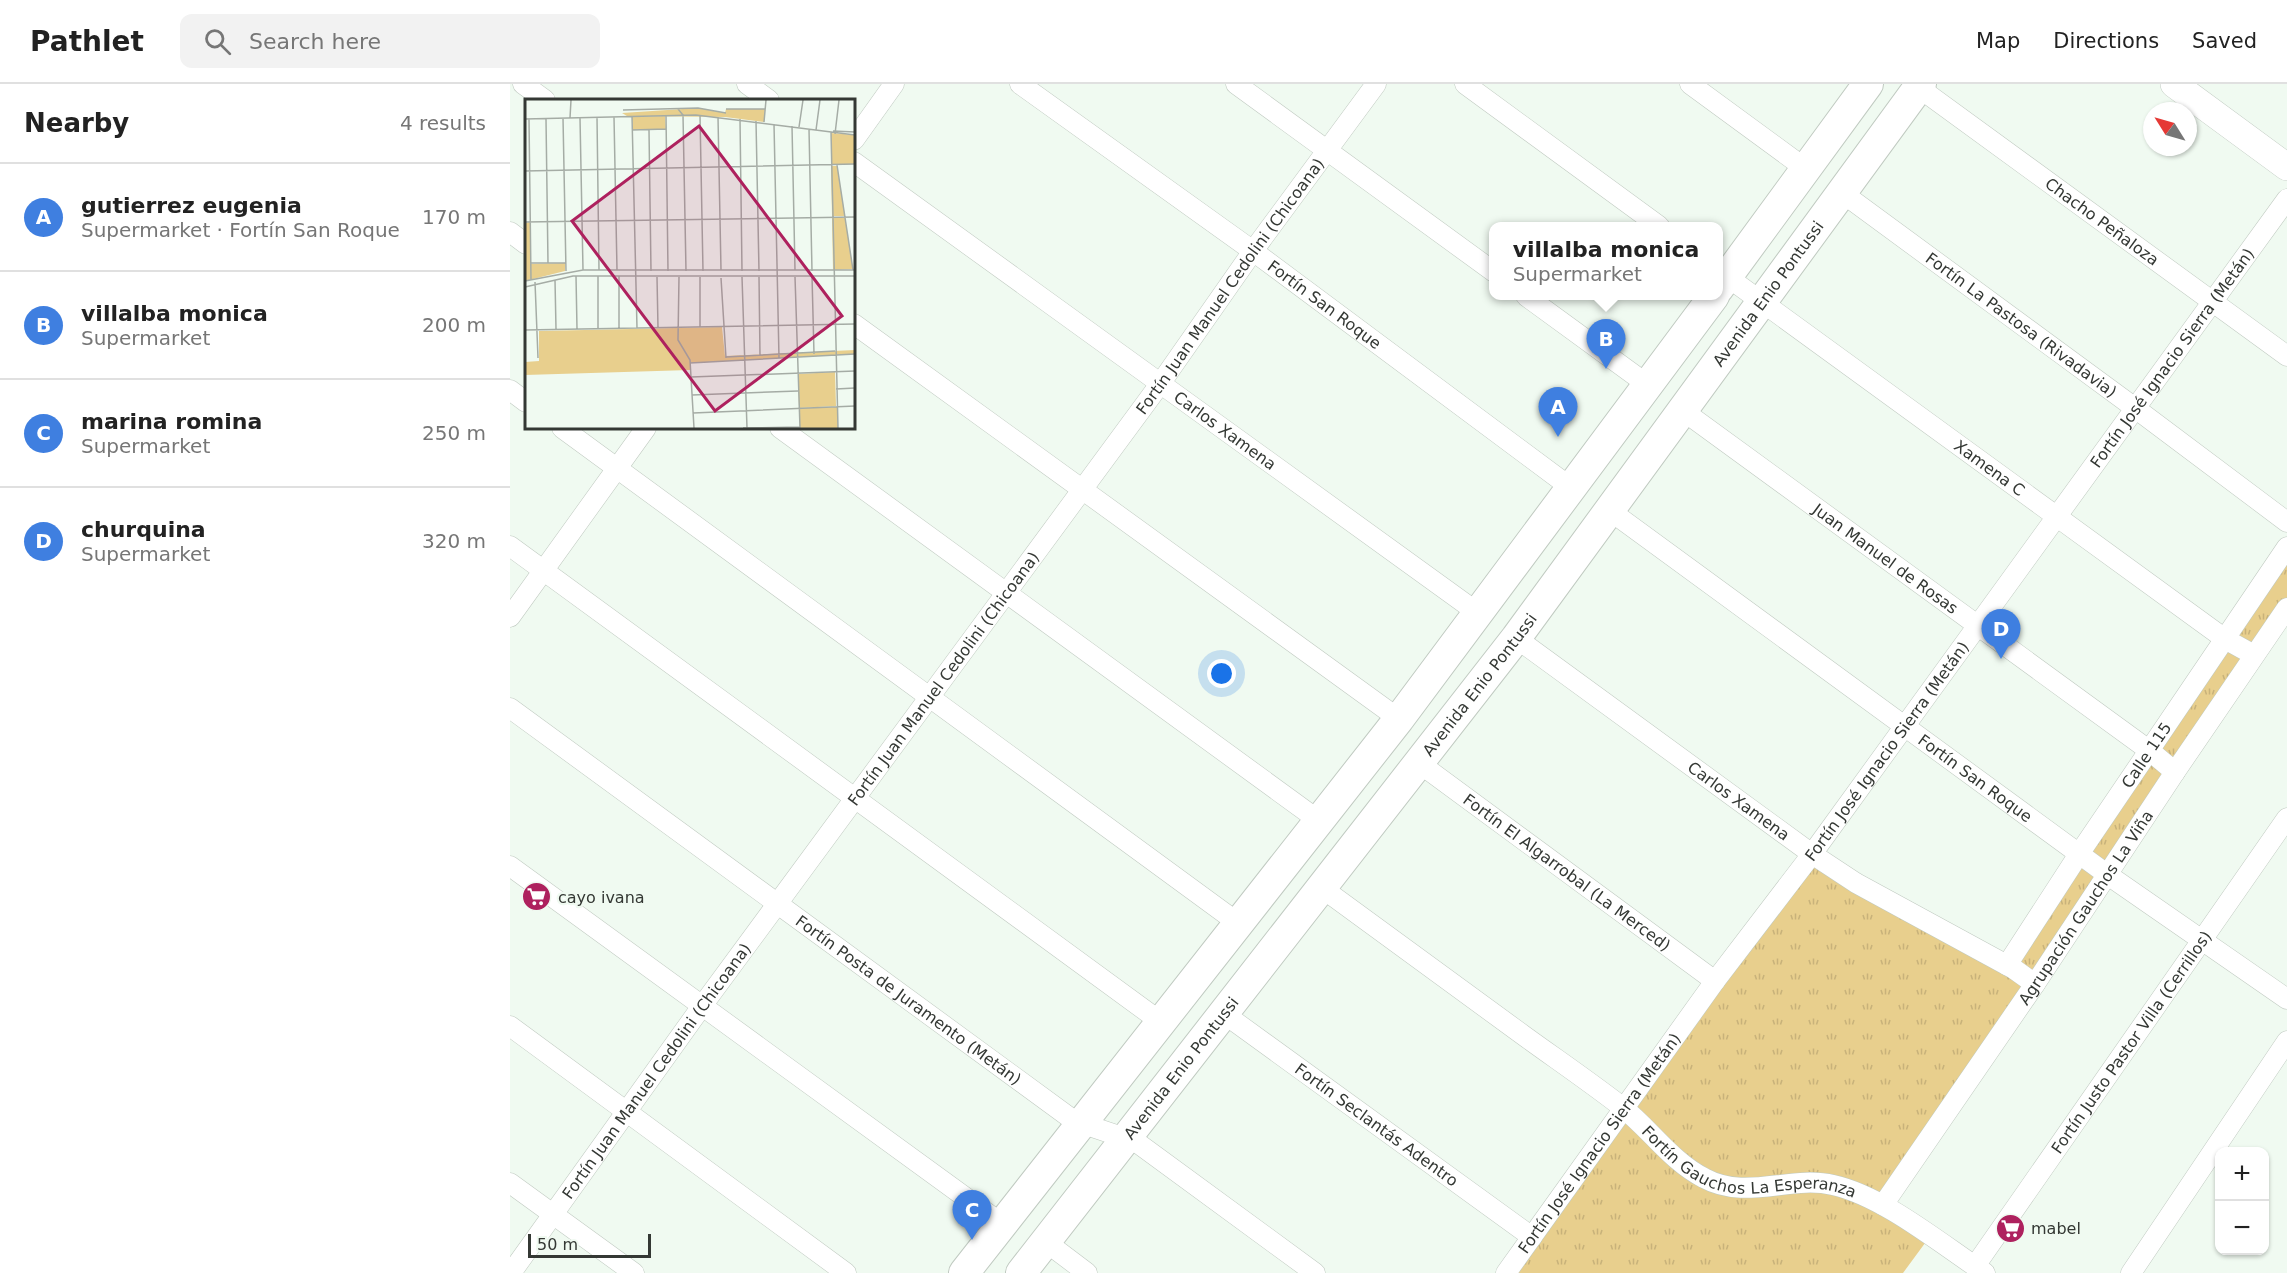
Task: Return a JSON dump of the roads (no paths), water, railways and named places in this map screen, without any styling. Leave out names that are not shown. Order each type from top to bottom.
[{"type":"main road","points":[[1723,279],[1868,84]]},
{"type":"main road","name":"Avenida Enio Pontussi","points":[[1021,1273],[1516,638],[1920,86]]},
{"type":"main road","points":[[964,1273],[1399,719],[1648,385],[1708,300]]},
{"type":"street","points":[[523,84],[545,99]]},
{"type":"street","points":[[747,84],[768,99]]},
{"type":"street","points":[[855,139],[894,84]]},
{"type":"street","name":"Fortín San Roque","points":[[1020,84],[1253,251],[1570,487]]},
{"type":"street","points":[[1236,84],[1489,268]]},
{"type":"street","name":"Fortín Juan Manuel Cedolini (Chicoana)","points":[[512,1273],[702,1006],[1008,592],[1160,384],[1326,149],[1376,84]]},
{"type":"street","points":[[1465,84],[1654,222]]},
{"type":"street","points":[[1690,84],[1806,169]]},
{"type":"street","points":[[2174,84],[2287,167]]},
{"type":"street","name":"Chacho Peñaloza","points":[[1920,86],[2287,356]]},
{"type":"street","name":"Carlos Xamena","points":[[855,163],[1478,614]]},
{"type":"street","name":"Fortín La Pastosa (Rivadavia)","points":[[1841,192],[2287,522]]},
{"type":"street","name":"Fortín José Ignacio Sierra (Metán)","points":[[1506,1273],[1715,981],[1812,854],[2287,199]]},
{"type":"street","points":[[510,232],[525,243]]},
{"type":"street","name":"Xamena C","points":[[1723,284],[1762,301],[2225,639],[2254,655]]},
{"type":"street","points":[[1531,300],[1648,385]]},
{"type":"street","points":[[855,325],[1399,719]]},
{"type":"street","points":[[510,390],[525,401]]},
{"type":"street","name":"Juan Manuel de Rosas","points":[[1682,410],[1978,624],[2175,772]]},
{"type":"street","points":[[563,429],[1238,923]]},
{"type":"street","points":[[510,617],[645,429]]},
{"type":"street","points":[[781,429],[1318,820]]},
{"type":"street","name":"Fortín San Roque","points":[[1609,510],[2108,875],[2287,999]]},
{"type":"street","points":[[510,546],[854,800],[1161,1022]]},
{"type":"street","name":"Calle 115","points":[[2007,965],[2079,854],[2287,547]]},
{"type":"street","name":"Agrupación Gauchos La Viña","points":[[1883,1205],[2035,984],[2287,608]]},
{"type":"street","name":"Carlos Xamena","points":[[1516,638],[1812,854],[1856,883],[2007,965],[2035,984]]},
{"type":"street","name":"Fortín Posta de Juramento (Metán)","points":[[510,708],[1069,1117],[1082,1124],[1126,1137],[1139,1144],[1315,1273]]},
{"type":"street","name":"Fortín El Algarrobal (La Merced)","points":[[1419,763],[1715,981]]},
{"type":"street","name":"Fortín Justo Pastor Villa (Cerrillos)","points":[[1980,1270],[2201,941],[2287,818]]},
{"type":"street","points":[[510,866],[1002,1224]]},
{"type":"street","name":"Fortín Gauchos La Esperanza","points":[[1322,888],[1624,1108],[1674,1158],[1692,1172],[1720,1185],[1740,1189],[1808,1183],[1831,1184],[1867,1196],[1980,1270]]},
{"type":"street","name":"Fortín Seclantás Adentro","points":[[1223,1013],[1532,1237]]},
{"type":"street","points":[[510,1026],[846,1273]]},
{"type":"street","points":[[2131,1273],[2287,1041]]},
{"type":"street","points":[[510,1183],[634,1273]]},
{"type":"street","points":[[1046,1242],[1087,1273]]},
{"type":"place","name":"villalba monica","points":[[1606,369]]},
{"type":"place","name":"gutierrez eugenia","points":[[1558,437]]},
{"type":"place","name":"churquina","points":[[2001,659]]},
{"type":"place","name":"cayo ivana","points":[[537,897]]},
{"type":"place","name":"mabel","points":[[2010,1228]]},
{"type":"place","name":"marina romina","points":[[972,1240]]}]
